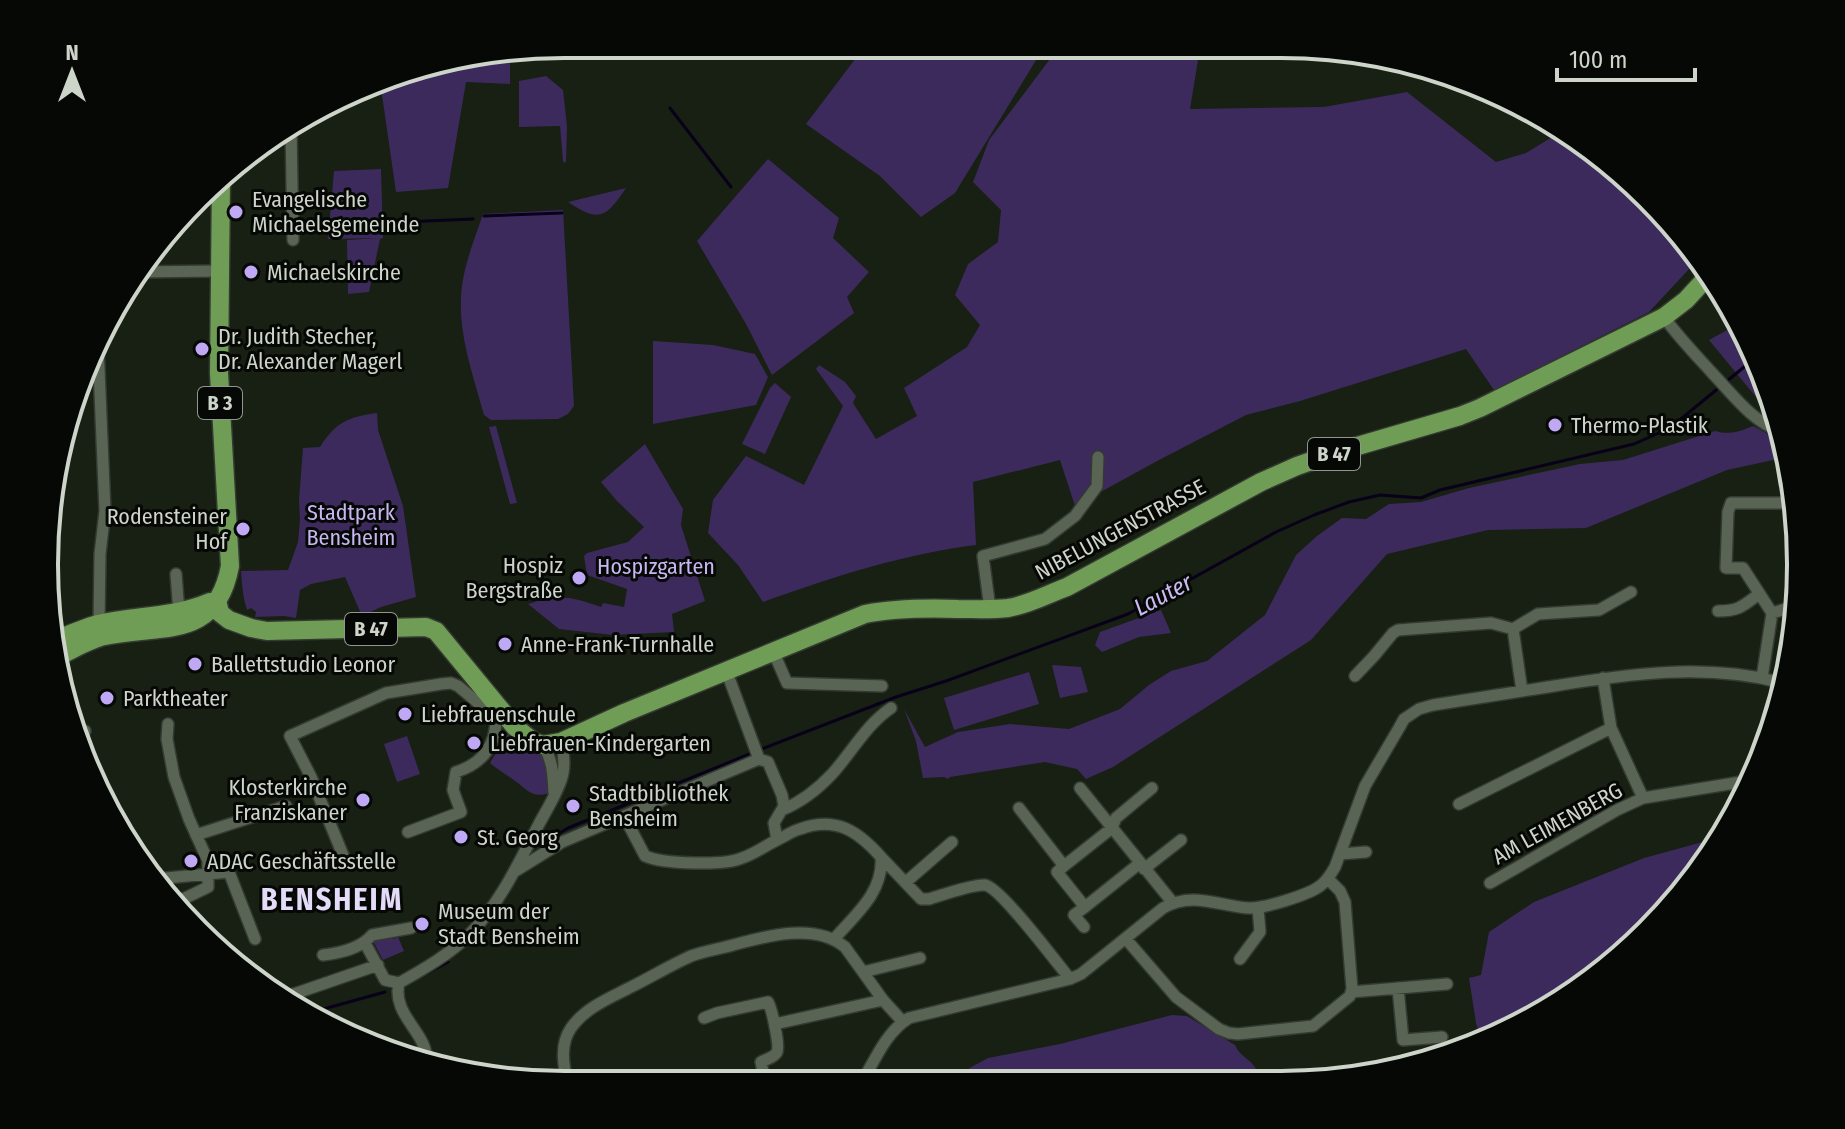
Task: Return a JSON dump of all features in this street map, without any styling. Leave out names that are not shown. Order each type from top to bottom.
[{"type":"main road","name":"B 3","points":[[217,600],[230,566],[219,373],[221,193]]},
{"type":"main road","name":"NIBELUNGENSTRASSE","points":[[552,744],[849,619],[875,612],[919,608],[1011,608],[1067,587],[1261,482],[1297,466],[1470,412],[1508,395],[1664,317],[1702,283]]},
{"type":"main road","points":[[66,653],[102,636],[205,616],[217,600],[241,624]]},
{"type":"main road","points":[[63,637],[99,624],[183,619]]},
{"type":"main road","name":"B 47","points":[[183,619],[241,624],[275,631],[426,627],[436,631],[450,646],[499,712],[515,727],[534,742],[552,744]]},
{"type":"street","points":[[291,138],[293,240]]},
{"type":"street","points":[[151,272],[219,271]]},
{"type":"street","points":[[1664,317],[1731,394],[1756,419],[1767,425]]},
{"type":"street","points":[[99,366],[105,511],[100,554],[99,624]]},
{"type":"street","points":[[990,609],[983,556],[1045,539],[1075,516],[1097,486],[1098,457]]},
{"type":"street","points":[[1762,678],[1772,613],[1743,568],[1726,568],[1729,505],[1735,502],[1783,503]]},
{"type":"street","points":[[176,574],[183,619]]},
{"type":"street","points":[[1355,676],[1398,630],[1491,623],[1513,629],[1538,614],[1599,610],[1631,592]]},
{"type":"street","points":[[1718,611],[1739,609],[1759,594]]},
{"type":"street","points":[[1772,613],[1785,609]]},
{"type":"street","points":[[1513,629],[1522,691]]},
{"type":"street","points":[[773,651],[787,683],[882,686]]},
{"type":"street","points":[[726,670],[757,754],[768,762],[782,795],[782,810]]},
{"type":"street","points":[[868,1071],[888,1037],[909,1018],[1070,979],[1081,974],[1173,903],[1196,899],[1258,908],[1319,887],[1328,879],[1340,854],[1365,786],[1404,719],[1419,709],[1632,674],[1722,673],[1773,681]]},
{"type":"street","name":"AM LEIMENBERG","points":[[1603,678],[1611,728],[1643,798]]},
{"type":"street","points":[[345,860],[311,777],[290,736],[386,693],[451,683],[485,710],[499,712],[497,723],[485,756],[456,772],[453,790],[461,812],[408,832]]},
{"type":"street","points":[[780,839],[774,823],[776,816],[813,792],[832,775],[876,718],[891,708]]},
{"type":"street","points":[[168,724],[167,739],[174,777],[208,861],[208,887],[184,898]]},
{"type":"street","points":[[1459,804],[1611,728]]},
{"type":"street","points":[[552,744],[550,756],[554,793]]},
{"type":"street","points":[[365,943],[385,980],[399,983],[446,954],[470,934],[515,872],[562,776],[565,757],[552,744]]},
{"type":"street","points":[[515,872],[562,842],[757,754]]},
{"type":"street","name":"AM LEIMENBERG","points":[[1490,883],[1643,798],[1738,783]]},
{"type":"street","points":[[1080,788],[1173,903]]},
{"type":"street","points":[[1085,907],[1057,872],[1112,828],[1116,818],[1152,788]]},
{"type":"street","points":[[196,835],[286,806]]},
{"type":"street","points":[[1019,808],[1064,866]]},
{"type":"street","points":[[624,816],[645,856],[686,864],[738,860],[801,828],[845,827],[881,857],[921,899],[981,885],[990,886],[1070,979]]},
{"type":"street","points":[[1084,927],[1074,915],[1181,840]]},
{"type":"street","points":[[906,882],[952,842]]},
{"type":"street","points":[[1340,854],[1366,852]]},
{"type":"street","points":[[834,939],[874,892],[882,868],[881,857]]},
{"type":"street","points":[[167,878],[229,872],[255,939]]},
{"type":"street","points":[[1126,939],[1176,997],[1219,1029],[1229,1033],[1254,1033],[1313,1026],[1351,992],[1345,902],[1340,891],[1328,879]]},
{"type":"street","points":[[1240,959],[1260,932],[1258,908]]},
{"type":"street","points":[[323,955],[365,943],[372,935],[411,928]]},
{"type":"street","points":[[566,1071],[563,1053],[569,1030],[580,1017],[600,1003],[699,954],[778,934],[834,939],[845,947],[903,1022]]},
{"type":"street","points":[[863,972],[920,958]]},
{"type":"street","points":[[295,993],[378,965]]},
{"type":"street","points":[[399,983],[398,1000],[426,1052]]},
{"type":"street","points":[[1351,992],[1447,984]]},
{"type":"street","points":[[1398,988],[1403,1040],[1442,1037]]},
{"type":"street","points":[[775,1024],[883,1000]]},
{"type":"street","points":[[704,1018],[764,1002],[770,1005],[778,1052],[761,1062],[763,1071]]},
{"type":"green space","points":[[856,58],[1037,58],[955,193],[921,217],[880,176],[806,124]]},
{"type":"green space","points":[[1051,58],[1198,58],[1190,109],[1324,107],[1407,92],[1496,162],[1526,153],[1552,137],[1562,143],[1639,206],[1691,268],[1649,312],[1494,390],[1466,349],[1246,415],[1075,506],[1060,460],[973,482],[976,545],[922,554],[868,568],[763,602],[738,565],[708,533],[713,500],[746,456],[804,485],[843,406],[816,369],[819,365],[845,382],[856,396],[853,403],[876,439],[917,416],[904,388],[967,347],[980,325],[955,295],[968,264],[998,242],[1001,210],[973,182],[989,140]]},
{"type":"green space","points":[[510,61],[510,84],[466,82],[448,188],[396,192],[382,93],[433,75]]},
{"type":"green space","points":[[546,76],[563,90],[567,126],[565,163],[560,126],[519,127],[519,81]]},
{"type":"green space","points":[[768,159],[839,218],[833,238],[869,272],[847,297],[854,313],[772,375],[697,241]]},
{"type":"green space","points":[[381,169],[383,238],[380,239],[369,292],[348,294],[347,240],[379,238],[328,239],[334,171]]},
{"type":"green space","points":[[626,188],[613,206],[601,214],[587,213],[568,202]]},
{"type":"green space","points":[[563,210],[574,406],[568,414],[558,419],[491,420],[484,415],[462,328],[462,287],[472,245],[483,214]]},
{"type":"green space","points":[[1729,329],[1760,402],[1709,340]]},
{"type":"green space","points":[[653,341],[713,345],[755,354],[768,377],[756,405],[653,424]]},
{"type":"green space","points":[[775,383],[791,397],[765,454],[742,444]]},
{"type":"green space","name":"Stadtpark Bensheim","points":[[377,413],[378,430],[403,506],[416,597],[362,616],[345,577],[311,584],[300,590],[296,618],[255,617],[256,612],[251,608],[247,610],[241,571],[288,570],[298,542],[303,448],[320,447],[344,422]]},
{"type":"green space","points":[[496,426],[517,503],[510,504],[489,427]]},
{"type":"green space","points":[[1753,426],[1771,435],[1776,459],[1727,470],[1586,528],[1488,530],[1387,554],[1311,640],[1113,767],[1086,779],[1077,769],[1045,762],[948,779],[923,778],[916,741],[904,709],[925,747],[958,732],[1010,724],[1069,729],[1120,709],[1171,671],[1207,661],[1265,615],[1296,555],[1342,518],[1366,519],[1389,504],[1421,502],[1469,488],[1580,464],[1623,460],[1715,431],[1734,432]]},
{"type":"green space","name":"Hospizgarten","points":[[645,444],[683,509],[681,525],[705,601],[672,614],[674,632],[613,635],[559,629],[528,604],[565,598],[601,607],[603,603],[624,607],[627,589],[587,575],[584,556],[628,542],[644,527],[601,482]]},
{"type":"green space","points":[[1161,610],[1171,633],[1139,637],[1102,652],[1095,645],[1100,632]]},
{"type":"green space","points":[[1052,665],[1081,667],[1088,692],[1060,698]]},
{"type":"green space","points":[[1029,672],[1039,704],[954,730],[944,698]]},
{"type":"green space","points":[[509,731],[548,760],[549,793],[532,793],[490,763]]},
{"type":"green space","points":[[407,736],[420,774],[397,782],[384,744]]},
{"type":"green space","points":[[1705,841],[1639,923],[1589,966],[1534,1003],[1478,1030],[1469,978],[1481,975],[1489,932],[1534,902],[1644,858]]},
{"type":"green space","points":[[389,933],[394,939],[398,937],[404,951],[383,960],[372,939]]},
{"type":"green space","points":[[1172,1015],[1187,1016],[1235,1045],[1256,1069],[1262,1071],[964,1071],[988,1058],[1060,1044]]},
{"type":"waterway","points":[[670,108],[731,187]]},
{"type":"waterway","points":[[484,216],[562,213]]},
{"type":"waterway","points":[[403,222],[473,219]]},
{"type":"waterway","name":"Lauter","points":[[759,750],[1128,614],[1276,532],[1349,502],[1380,495],[1421,498],[1440,490],[1634,444],[1670,428],[1746,366]]},
{"type":"waterway","name":"Lauter","points":[[558,834],[752,753]]},
{"type":"waterway","name":"Lauter","points":[[420,977],[448,962]]},
{"type":"waterway","name":"Lauter","points":[[322,1009],[385,992]]},
{"type":"place","name":"Evangelische Michaelsgemeinde","points":[[236,212]]},
{"type":"place","name":"Michaelskirche","points":[[251,272]]},
{"type":"place","name":"Dr. Judith Stecher, Dr. Alexander Magerl","points":[[202,349]]},
{"type":"place","name":"Thermo-Plastik","points":[[1555,425]]},
{"type":"place","name":"Rodensteiner Hof","points":[[243,529]]},
{"type":"place","name":"Hospiz Bergstraße","points":[[579,578]]},
{"type":"place","name":"Anne-Frank-Turnhalle","points":[[505,644]]},
{"type":"place","name":"Ballettstudio Leonor","points":[[195,664]]},
{"type":"place","name":"Parktheater","points":[[107,698]]},
{"type":"place","name":"Liebfrauenschule","points":[[405,714]]},
{"type":"place","name":"Liebfrauen-Kindergarten","points":[[474,743]]},
{"type":"place","name":"Klosterkirche Franziskaner","points":[[363,800]]},
{"type":"place","name":"Stadtbibliothek Bensheim","points":[[573,806]]},
{"type":"place","name":"St. Georg","points":[[461,837]]},
{"type":"place","name":"ADAC Geschäftsstelle","points":[[191,861]]},
{"type":"place","name":"Museum der Stadt Bensheim","points":[[422,924]]},
{"type":"district","name":"BENSHEIM","points":[[332,900]]}]
